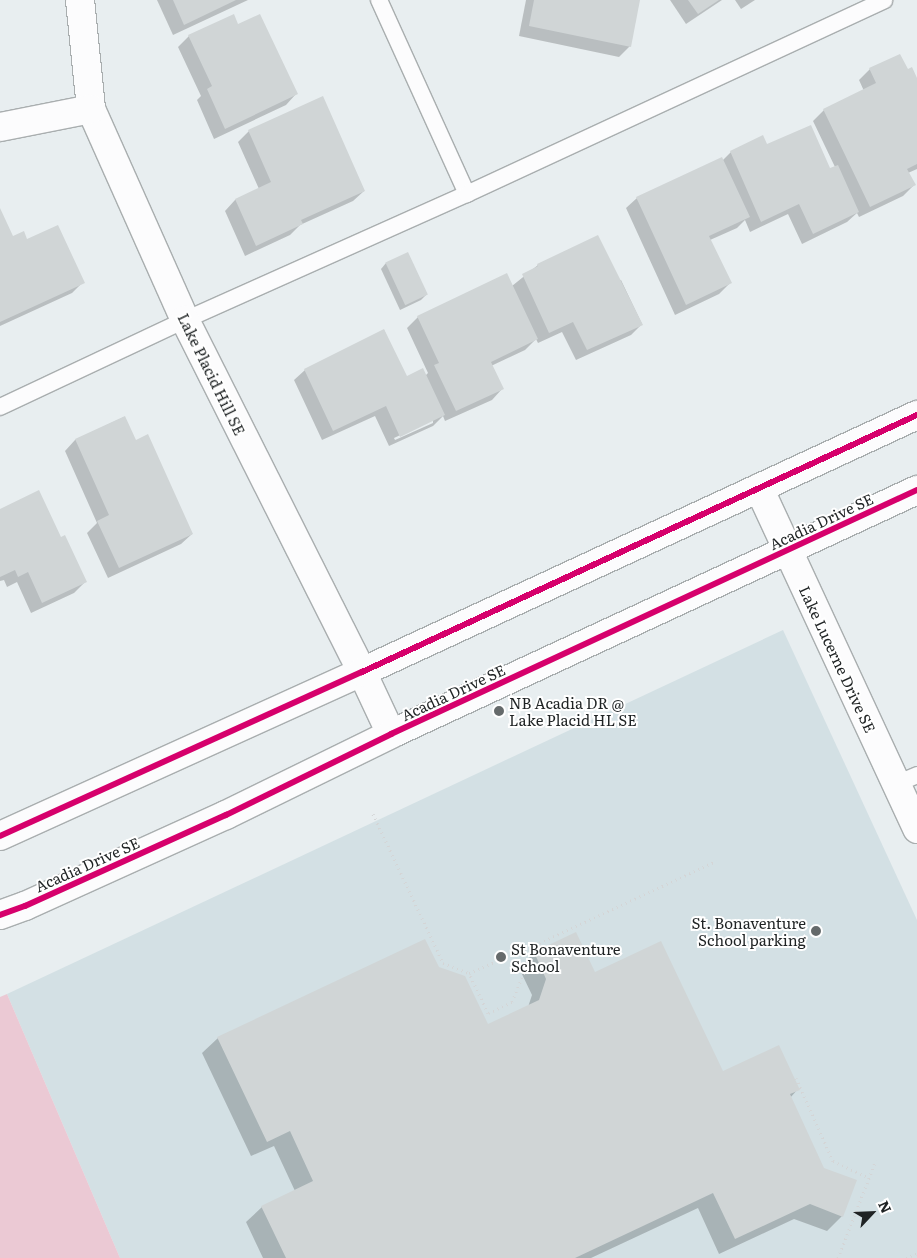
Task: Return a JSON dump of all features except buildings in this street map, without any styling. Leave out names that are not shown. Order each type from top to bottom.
[{"type":"street","name":"Lake Placid Hill SE","points":[[80,0],[91,109],[185,320],[362,672],[391,734]]},
{"type":"street","points":[[0,127],[91,109]]},
{"type":"street","points":[[0,836],[362,672],[917,415]]},
{"type":"street","name":"Lake Lucerne Drive SE","points":[[759,488],[788,551],[906,779],[917,828]]},
{"type":"street","name":"Acadia Drive SE","points":[[0,915],[25,906],[226,815],[391,734],[917,490]]},
{"type":"lane","points":[[379,0],[468,194]]},
{"type":"lane","points":[[0,407],[185,320],[468,194],[884,0]]},
{"type":"path","points":[[372,814],[443,963],[470,973],[535,946],[716,861]]},
{"type":"path","points":[[470,973],[488,1013],[512,1002],[535,946]]},
{"type":"path","points":[[796,1078],[833,1161],[869,1178]]},
{"type":"path","points":[[838,1258],[876,1160]]},
{"type":"path","points":[[906,1258],[917,1253]]},
{"type":"shaded area","name":"St Bonaventure School","points":[[783,630],[917,920],[917,1258],[120,1258],[7,994]]},
{"type":"shaded area","points":[[7,994],[120,1258],[0,1258],[0,997]]},
{"type":"cycle path","points":[[0,836],[362,672],[917,415]]},
{"type":"cycle path","points":[[0,915],[25,906],[226,815],[391,734],[917,490]]},
{"type":"place","name":"NB Acadia DR @ Lake Placid HL SE","points":[[499,711]]},
{"type":"place","name":"St. Bonaventure School parking","points":[[816,931]]},
{"type":"place","name":"St Bonaventure School","points":[[501,957]]}]
